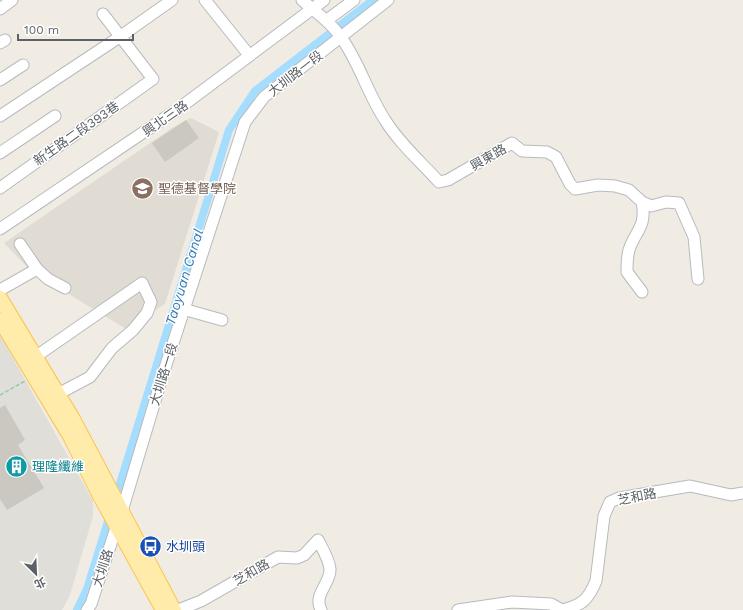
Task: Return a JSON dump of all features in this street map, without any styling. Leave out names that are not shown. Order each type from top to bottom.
[{"type":"main road","points":[[0,298],[74,419],[174,610]]},
{"type":"main road","points":[[0,320],[70,436],[100,496],[163,610]]},
{"type":"street","points":[[0,8],[12,0]]},
{"type":"street","points":[[0,116],[121,36],[172,0]]},
{"type":"street","points":[[205,0],[247,52]]},
{"type":"street","points":[[0,223],[179,102],[247,52],[309,3],[324,0]]},
{"type":"street","points":[[329,22],[354,0]]},
{"type":"street","name":"大圳路一段","points":[[122,510],[183,310],[245,122],[264,97],[388,0]]},
{"type":"street","points":[[309,3],[341,36]]},
{"type":"street","points":[[103,14],[121,36]]},
{"type":"street","name":"新生路二段393巷","points":[[1,186],[153,79],[121,36]]},
{"type":"street","name":"興東路","points":[[341,36],[354,57],[371,96],[385,121],[439,182],[448,180],[512,143],[522,151],[547,152],[556,157],[570,184],[575,189],[598,185],[615,186],[629,190],[642,202]]},
{"type":"street","name":"興北三路","points":[[0,229],[178,109],[247,52]]},
{"type":"street","points":[[0,80],[23,65]]},
{"type":"street","points":[[0,152],[55,116]]},
{"type":"street","points":[[642,202],[651,206],[666,202],[679,203],[694,237],[698,279]]},
{"type":"street","points":[[642,202],[644,211],[640,230],[629,250],[627,272],[642,292]]},
{"type":"street","points":[[20,244],[37,268],[48,279],[64,288]]},
{"type":"street","points":[[0,290],[37,268]]},
{"type":"street","points":[[36,357],[142,283],[151,302],[147,313],[133,330],[112,348],[90,377],[58,394]]},
{"type":"street","points":[[183,310],[222,320]]},
{"type":"street","name":"芝和路","points":[[458,610],[512,602],[551,604],[562,610],[577,607],[587,600],[596,582],[604,516],[610,502],[619,498],[690,486],[731,495],[743,493]]},
{"type":"street","name":"大圳路","points":[[87,610],[91,604],[117,525]]},
{"type":"street","name":"芝和路","points":[[178,610],[201,601],[278,557],[297,558],[304,555],[318,540],[330,569],[328,579],[320,592],[319,606],[321,610]]},
{"type":"path","points":[[0,395],[34,376]]},
{"type":"shaded area","name":"聖德基督學院","points":[[191,118],[219,132],[165,304],[126,329],[31,271],[4,243],[172,128]]},
{"type":"shaded area","points":[[0,335],[93,501],[93,516],[70,595],[62,610],[0,610]]},
{"type":"building","points":[[186,120],[199,138],[165,162],[152,143]]},
{"type":"building","name":"理隆纖維","points":[[5,405],[25,440],[18,445],[44,488],[7,510],[0,499],[0,408]]},
{"type":"waterway","name":"Taoyuan Canal","points":[[115,500],[229,130],[255,91],[373,0]]},
{"type":"waterway","name":"Taoyuan Canal","points":[[77,610],[87,589],[110,515]]},
{"type":"place","name":"聖德基督學院","points":[[143,188]]},
{"type":"place","name":"理隆纖維","points":[[16,466]]},
{"type":"place","name":"水圳頭","points":[[151,546]]}]
